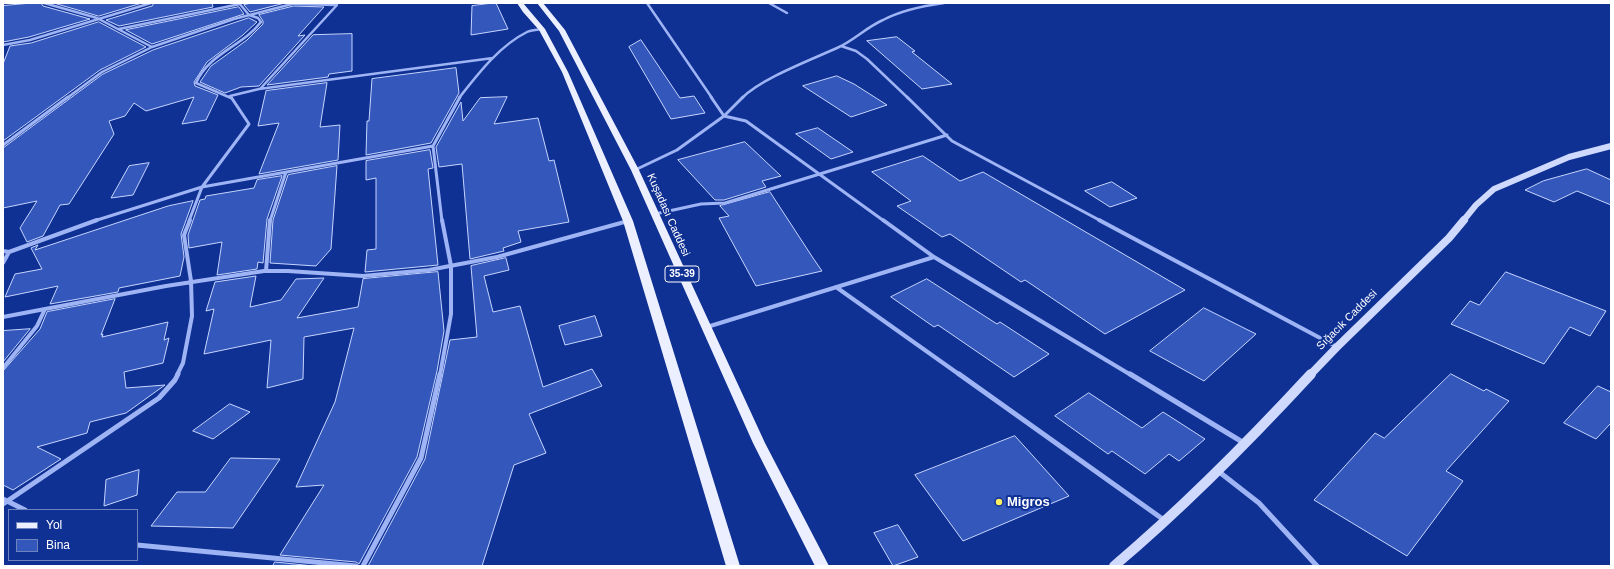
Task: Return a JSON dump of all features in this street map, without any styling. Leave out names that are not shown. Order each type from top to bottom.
[{"type":"main road","points":[[520,3],[525,11],[542,29],[565,72],[628,221],[732,566]]},
{"type":"main road","name":"Kuşadası Caddesi","points":[[540,3],[562,30],[635,170],[706,328],[813,552]]},
{"type":"main road","name":"Sığacık Caddesi","points":[[1114,566],[1125,561],[1217,470],[1246,444],[1337,347],[1449,238],[1476,205],[1494,189],[1569,157],[1611,146]]},
{"type":"main road","points":[[813,552],[830,566]]},
{"type":"main road","name":"35-39","points":[[813,552],[822,566]]},
{"type":"street","points":[[44,3],[97,18],[152,47]]},
{"type":"street","points":[[3,45],[30,40],[97,18],[151,3]]},
{"type":"street","points":[[3,145],[102,72],[152,47],[249,15],[296,3],[337,5]]},
{"type":"street","points":[[259,89],[340,3]]},
{"type":"street","points":[[648,3],[724,116],[746,121],[934,257],[1246,444]]},
{"type":"street","points":[[769,3],[787,13]]},
{"type":"street","points":[[635,170],[677,150],[724,116],[748,92],[790,69],[841,46],[882,20],[912,8],[944,3]]},
{"type":"street","points":[[119,29],[240,4],[249,15],[258,18],[261,22],[255,30],[204,67],[198,76],[196,83],[230,96],[259,89],[493,58]]},
{"type":"street","points":[[363,566],[421,458],[434,408],[451,314],[451,266],[442,222],[433,146],[455,104],[481,70],[493,58],[528,31],[542,29]]},
{"type":"street","points":[[841,46],[856,51],[868,59],[946,135],[959,144],[1337,347]]},
{"type":"street","points":[[4,501],[160,398],[175,380],[183,363],[192,316],[191,281],[184,235],[202,187],[249,124],[230,96]]},
{"type":"street","points":[[655,214],[701,204],[725,203],[946,135]]},
{"type":"street","points":[[3,251],[9,252],[90,222],[202,187],[433,146]]},
{"type":"street","points":[[266,271],[270,217],[286,172]]},
{"type":"street","points":[[3,317],[191,281],[266,271],[363,276],[410,272],[451,266],[530,248],[628,221]]},
{"type":"street","points":[[3,263],[9,252]]},
{"type":"street","points":[[706,328],[934,257]]},
{"type":"street","points":[[836,287],[1166,522]]},
{"type":"street","points":[[3,368],[38,326],[45,309]]},
{"type":"street","points":[[1217,470],[1259,504],[1317,566]]},
{"type":"street","points":[[4,501],[23,509]]},
{"type":"street","points":[[138,545],[161,546],[356,566]]},
{"type":"building","points":[[41,3],[43,6],[90,19],[29,37],[3,42],[3,6]]},
{"type":"building","points":[[54,3],[142,3],[99,16]]},
{"type":"building","points":[[154,3],[212,3],[213,7],[119,26],[106,20],[152,6]]},
{"type":"building","points":[[252,3],[285,3],[250,12],[244,5]]},
{"type":"building","points":[[496,3],[508,29],[471,35],[472,6]]},
{"type":"building","points":[[294,6],[324,7],[298,36],[305,35],[259,86],[241,87],[225,93],[200,82],[211,66],[247,40],[263,24],[263,21],[259,15]]},
{"type":"building","points":[[239,7],[244,14],[152,44],[126,30]]},
{"type":"building","points":[[249,18],[257,22],[243,35],[207,62],[194,82],[195,86],[218,95],[206,120],[182,124],[194,97],[146,111],[134,103],[125,116],[109,121],[114,134],[69,204],[60,205],[43,236],[27,242],[20,228],[37,201],[3,208],[3,148],[103,74],[153,50]]},
{"type":"building","points":[[99,22],[146,47],[100,70],[3,141],[3,64],[10,46],[31,43]]},
{"type":"building","points":[[352,34],[352,71],[329,74],[328,77],[267,85],[313,35]]},
{"type":"building","points":[[897,37],[915,51],[912,52],[952,84],[922,89],[867,41]]},
{"type":"building","points":[[641,40],[680,98],[694,96],[705,113],[671,119],[629,47]]},
{"type":"building","points":[[456,68],[459,93],[431,143],[366,155],[367,121],[369,121],[372,79]]},
{"type":"building","points":[[837,76],[854,84],[887,105],[851,117],[803,86]]},
{"type":"building","points":[[327,83],[320,127],[340,125],[338,160],[259,174],[279,123],[258,126],[266,91]]},
{"type":"building","points":[[507,97],[494,124],[538,118],[549,161],[554,160],[569,222],[518,231],[521,242],[503,248],[504,251],[470,259],[462,164],[439,167],[436,147],[461,102],[463,121],[480,98]]},
{"type":"building","points":[[818,128],[853,152],[831,159],[796,134]]},
{"type":"building","points":[[745,142],[781,176],[762,181],[766,187],[724,200],[715,200],[678,160]]},
{"type":"building","points":[[430,150],[433,168],[428,169],[438,265],[365,272],[367,250],[376,249],[376,178],[366,180],[366,161]]},
{"type":"building","points":[[923,156],[960,181],[983,172],[1185,290],[1105,334],[1025,280],[1021,282],[950,234],[942,237],[897,206],[911,201],[872,172]]},
{"type":"building","points":[[149,163],[133,195],[111,198],[129,166]]},
{"type":"building","points":[[337,166],[331,249],[316,266],[270,263],[273,220],[288,175]]},
{"type":"building","points":[[1587,169],[1611,180],[1611,205],[1577,191],[1554,202],[1525,190],[1543,181]]},
{"type":"building","points":[[282,176],[267,219],[263,263],[258,262],[257,269],[217,275],[222,242],[189,248],[188,235],[200,200],[205,199],[206,196],[254,188],[257,180]]},
{"type":"building","points":[[1112,182],[1137,198],[1110,207],[1085,191]]},
{"type":"building","points":[[770,192],[822,271],[756,286],[719,218],[729,216],[720,206]]},
{"type":"building","points":[[193,201],[181,234],[184,257],[180,276],[119,288],[118,292],[50,304],[58,286],[5,297],[15,274],[42,269],[31,248],[38,245],[35,250],[168,206]]},
{"type":"building","points":[[506,258],[509,270],[484,276],[493,312],[520,306],[543,387],[592,369],[602,386],[529,414],[546,453],[514,465],[482,566],[368,566],[425,459],[450,340],[477,337],[471,266]]},
{"type":"building","points":[[438,272],[444,331],[437,371],[417,457],[359,564],[356,562],[280,555],[324,485],[296,487],[335,402],[354,328],[304,337],[303,379],[267,388],[271,340],[204,354],[214,309],[206,311],[215,282],[256,276],[250,307],[281,300],[296,279],[324,278],[297,318],[358,307],[363,279]]},
{"type":"building","points":[[1506,272],[1606,311],[1590,336],[1570,327],[1544,364],[1451,324],[1470,301],[1479,305]]},
{"type":"building","points":[[927,279],[997,324],[1000,322],[1049,354],[1014,377],[938,325],[934,327],[891,297]]},
{"type":"building","points":[[115,299],[101,335],[103,334],[102,337],[168,322],[164,340],[169,338],[163,363],[124,372],[126,388],[165,385],[126,413],[90,422],[87,433],[37,447],[61,459],[13,490],[3,485],[3,371],[40,329],[47,312]]},
{"type":"building","points":[[1204,308],[1256,334],[1204,381],[1150,351]]},
{"type":"building","points":[[595,316],[602,336],[565,345],[559,326]]},
{"type":"building","points":[[30,329],[3,362],[3,331]]},
{"type":"building","points":[[1451,374],[1484,391],[1486,389],[1509,401],[1446,471],[1463,481],[1407,556],[1314,500],[1375,433],[1384,438]]},
{"type":"building","points":[[1598,386],[1611,392],[1611,423],[1596,439],[1564,423]]},
{"type":"building","points":[[1089,393],[1142,428],[1163,412],[1205,439],[1179,461],[1169,454],[1145,474],[1112,451],[1108,454],[1055,416]]},
{"type":"building","points":[[230,404],[250,412],[213,439],[193,431]]},
{"type":"building","points":[[1015,436],[1069,496],[963,541],[915,475]]},
{"type":"building","points":[[231,458],[280,459],[233,528],[151,526],[177,492],[205,492]]},
{"type":"building","points":[[139,470],[137,495],[104,506],[106,480]]},
{"type":"building","points":[[898,525],[918,557],[893,566],[874,533]]},
{"type":"building","points":[[275,562],[314,566],[273,566]]},
{"type":"place","name":"Migros","points":[[999,502]]}]
